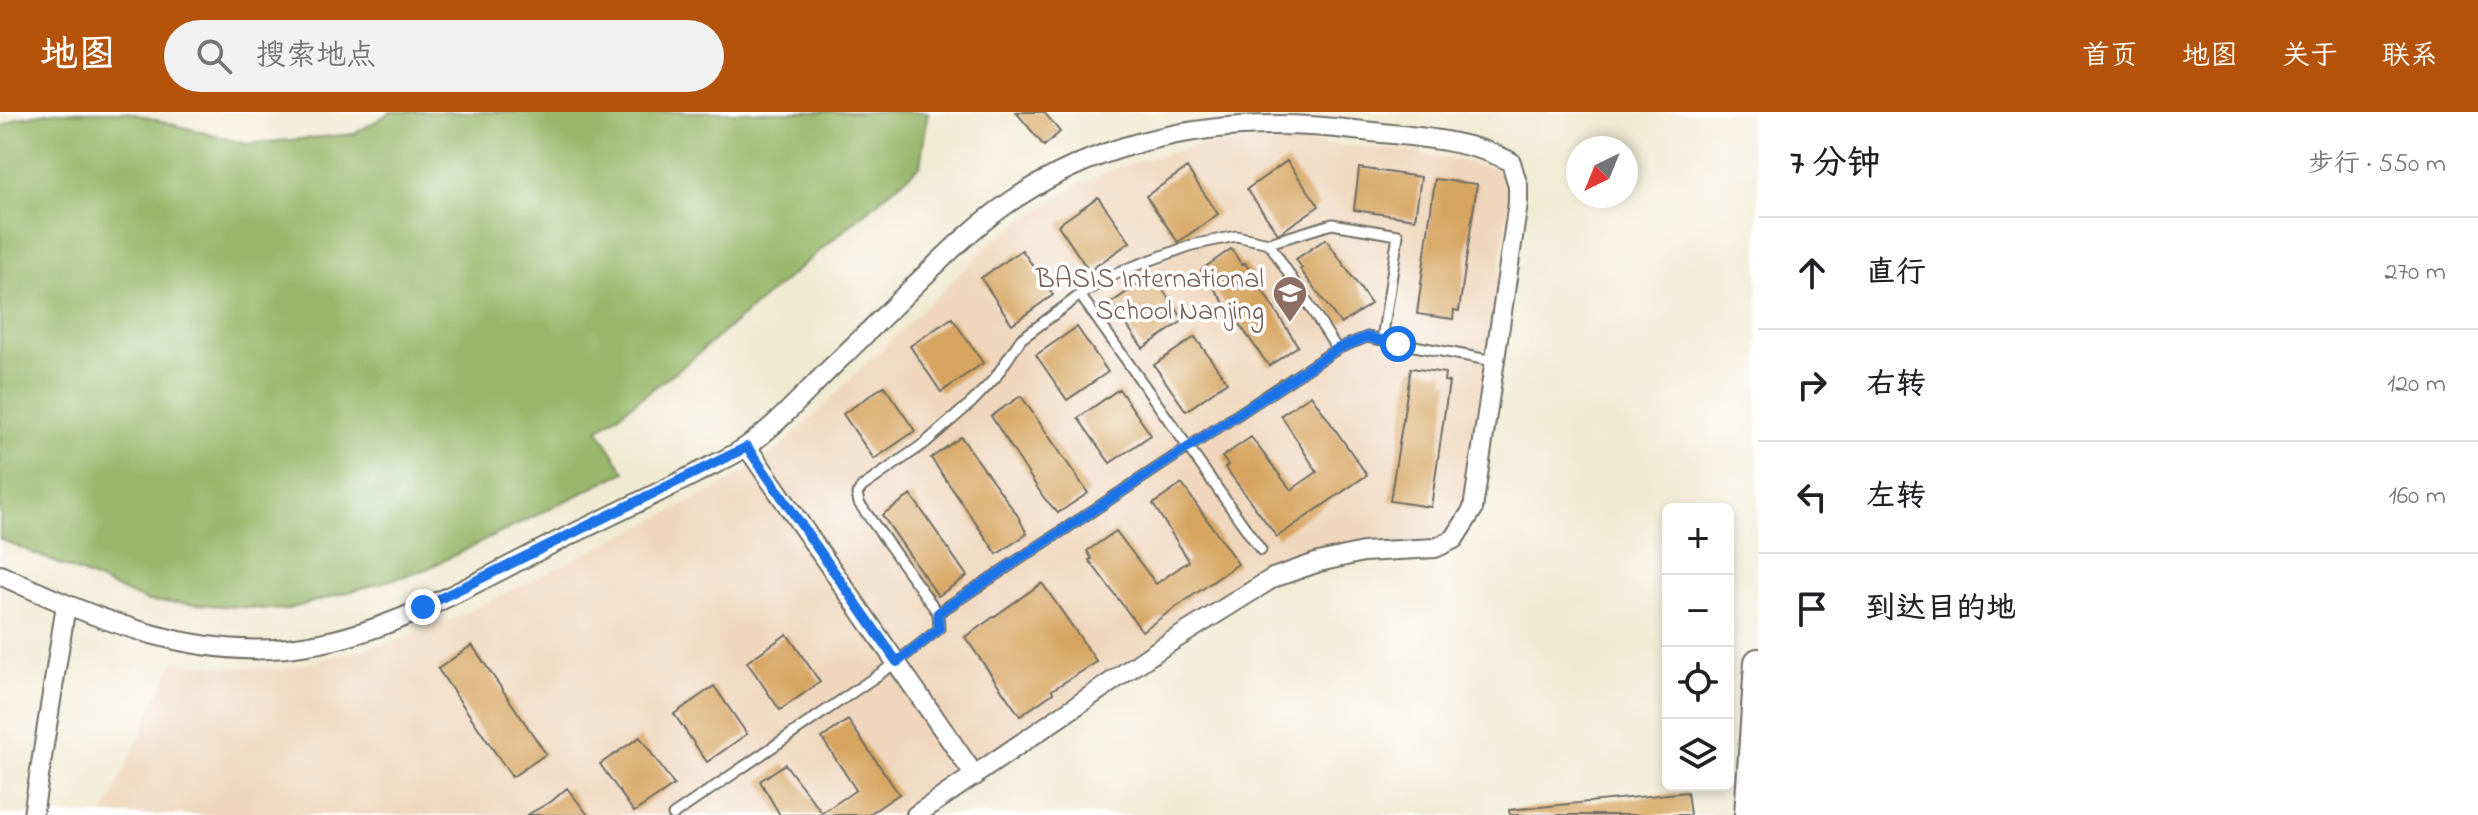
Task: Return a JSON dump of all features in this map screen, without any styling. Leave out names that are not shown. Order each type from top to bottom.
[{"type":"main road","points":[[1748,815],[1758,662]]},
{"type":"street","points":[[0,575],[66,605],[140,632],[195,644],[261,650],[310,645],[367,630],[423,607],[747,447],[963,239],[1015,199],[1065,168],[1124,144],[1178,131],[1235,124],[1281,124],[1392,135],[1491,151],[1511,162],[1518,186],[1518,203],[1473,509],[1466,526],[1454,539],[1435,548],[1388,549],[1333,558],[1273,578],[1161,648],[916,815]]},
{"type":"street","points":[[747,447],[975,776]]},
{"type":"street","points":[[33,815],[66,605]]},
{"type":"lane","points":[[673,815],[897,662],[939,629],[938,613],[859,503],[857,494],[862,487],[925,443],[972,402],[995,378],[1021,339],[1080,295],[1121,271],[1192,245],[1236,236],[1269,243],[1332,224],[1398,235],[1382,340]]},
{"type":"lane","points":[[1269,243],[1337,349]]},
{"type":"lane","points":[[1080,295],[1261,550]]},
{"type":"lane","points":[[938,613],[1337,349],[1367,337],[1494,361]]},
{"type":"shaded area","points":[[1269,139],[1406,151],[1498,169],[1506,175],[1511,192],[1462,518],[1460,524],[1435,543],[1314,553],[1275,564],[912,815],[104,815],[170,669],[176,663],[281,670],[396,641],[461,615],[721,487],[780,448],[995,239],[1074,186],[1119,167],[1192,147]]},
{"type":"green space","points":[[54,112],[127,112],[246,144],[354,134],[391,112],[928,112],[920,166],[687,363],[598,430],[625,472],[422,571],[285,610],[147,601],[0,539],[0,128],[18,118]]},
{"type":"building","points":[[1016,112],[1044,112],[1060,132],[1044,146]]},
{"type":"building","points":[[1287,161],[1319,206],[1278,234],[1247,189]]},
{"type":"building","points":[[1187,168],[1218,214],[1178,242],[1146,196]]},
{"type":"building","points":[[1359,168],[1421,177],[1415,219],[1354,210]]},
{"type":"building","points":[[1435,179],[1477,184],[1459,311],[1454,310],[1453,319],[1417,314]]},
{"type":"building","points":[[1098,197],[1130,242],[1089,271],[1058,225]]},
{"type":"building","points":[[1326,239],[1371,304],[1341,324],[1300,269],[1296,259]]},
{"type":"building","points":[[1231,249],[1242,265],[1245,263],[1298,346],[1269,366],[1201,270]]},
{"type":"building","points":[[1022,250],[1053,295],[1012,324],[981,278]]},
{"type":"building","points":[[1152,275],[1184,320],[1143,348],[1111,303]]},
{"type":"building","points":[[952,318],[983,363],[941,392],[910,346]]},
{"type":"building","points":[[1077,327],[1108,372],[1067,400],[1036,355]]},
{"type":"building","points":[[1195,337],[1227,382],[1186,411],[1154,365]]},
{"type":"building","points":[[1411,368],[1445,373],[1444,381],[1449,382],[1431,507],[1390,501]]},
{"type":"building","points":[[884,386],[915,431],[874,459],[843,414]]},
{"type":"building","points":[[1119,389],[1151,435],[1110,463],[1078,418]]},
{"type":"building","points":[[1311,395],[1367,475],[1277,537],[1225,467],[1228,465],[1222,457],[1251,437],[1291,490],[1317,472],[1281,415]]},
{"type":"building","points":[[1021,396],[1088,493],[1058,513],[1044,498],[991,416]]},
{"type":"building","points":[[961,437],[1018,516],[1027,534],[997,554],[931,458]]},
{"type":"building","points":[[1182,484],[1238,564],[1142,631],[1089,560],[1092,559],[1087,551],[1116,531],[1156,584],[1189,561],[1153,504]]},
{"type":"building","points":[[911,495],[967,576],[938,596],[882,515]]},
{"type":"building","points":[[1042,583],[1097,662],[1052,690],[1053,693],[1020,716],[965,637]]},
{"type":"building","points":[[787,634],[820,682],[780,710],[747,662]]},
{"type":"building","points":[[472,645],[546,754],[512,777],[438,669]]},
{"type":"building","points":[[714,686],[747,734],[707,762],[674,714]]},
{"type":"building","points":[[848,720],[899,794],[868,815],[780,815],[760,781],[785,764],[822,813],[856,790],[822,738]]},
{"type":"building","points":[[640,737],[674,785],[634,812],[600,764]]},
{"type":"building","points":[[567,788],[588,815],[527,815],[552,801]]},
{"type":"building","points":[[1687,792],[1690,815],[1510,815],[1509,810]]},
{"type":"place","name":"BASIS International School Nanjing","points":[[1290,324]]},
{"type":"route","points":[[423,607],[747,447],[897,662],[939,629],[938,613],[1337,349],[1367,337],[1398,344]]}]
